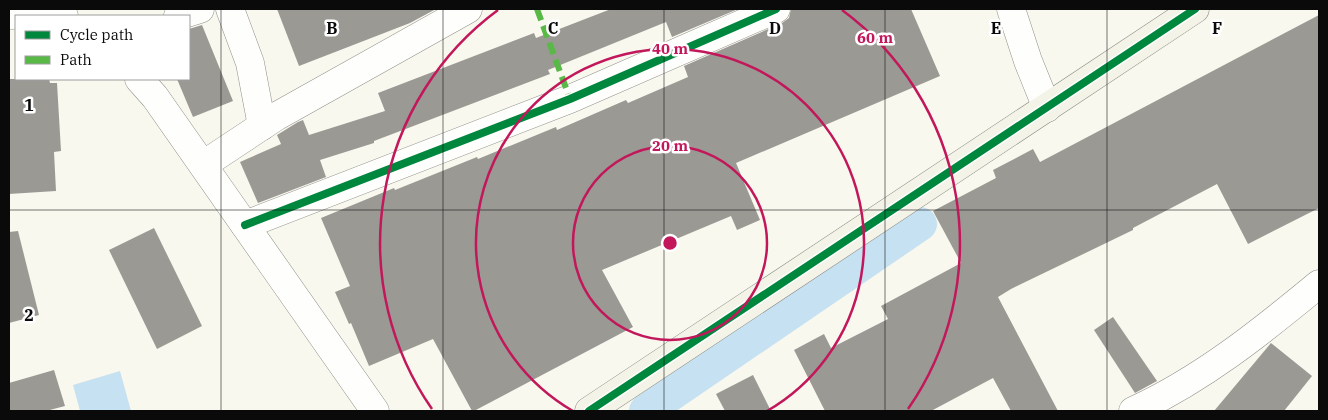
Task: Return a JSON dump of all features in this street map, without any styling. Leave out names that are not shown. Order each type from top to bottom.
[{"type":"street","points":[[181,15],[200,9]]},
{"type":"street","points":[[230,9],[250,63],[262,126]]},
{"type":"street","points":[[203,165],[262,126],[468,9]]},
{"type":"street","points":[[245,225],[570,99],[776,9]]},
{"type":"street","points":[[1012,9],[1028,61],[1047,108]]},
{"type":"street","points":[[589,411],[1195,9]]},
{"type":"street","points":[[9,15],[59,15]]},
{"type":"street","points":[[139,80],[155,96],[375,411]]},
{"type":"street","points":[[1133,411],[1165,397],[1260,334],[1319,284]]},
{"type":"water","points":[[120,371],[131,411],[80,411],[73,385]]},
{"type":"building","points":[[277,9],[436,9],[410,23],[299,66]]},
{"type":"building","points":[[611,9],[738,9],[672,37],[666,22],[548,70],[550,74],[374,141],[374,143],[320,160],[326,177],[258,203],[240,162],[281,144],[277,135],[298,122],[303,120],[309,135],[385,111],[378,93],[534,33],[536,38]]},
{"type":"building","points":[[791,9],[911,9],[940,76],[736,163],[760,220],[737,230],[731,216],[602,270],[633,327],[474,411],[472,411],[433,339],[369,366],[351,323],[349,324],[335,292],[350,286],[321,218],[394,188],[395,190],[477,157],[478,159],[556,127],[557,130],[626,100],[628,103],[688,77],[684,66],[782,23],[789,18]]},
{"type":"building","points":[[1319,15],[1319,208],[1248,244],[1217,184],[1133,228],[1133,230],[998,297],[1058,411],[1011,411],[993,378],[931,411],[825,411],[794,350],[824,334],[831,348],[888,319],[881,306],[961,263],[933,211],[996,178],[993,170],[1033,149],[1040,162]]},
{"type":"building","points":[[202,25],[233,101],[193,117],[177,80],[190,80],[190,29]]},
{"type":"building","points":[[9,79],[49,80],[50,83],[57,83],[61,151],[54,152],[56,191],[9,194]]},
{"type":"building","points":[[154,228],[202,326],[157,349],[109,250]]},
{"type":"building","points":[[18,231],[39,315],[9,323],[9,232]]},
{"type":"building","points":[[1113,317],[1157,381],[1135,393],[1094,330]]},
{"type":"building","points":[[1271,343],[1312,376],[1284,411],[1214,411]]},
{"type":"building","points":[[54,370],[65,406],[46,411],[9,411],[9,383]]},
{"type":"building","points":[[753,375],[771,411],[725,411],[716,394]]},
{"type":"waterway","points":[[646,411],[920,224]]},
{"type":"marked path","points":[[537,9],[570,99]]},
{"type":"cycle path","points":[[245,225],[570,99],[776,9]]},
{"type":"cycle path","points":[[589,411],[1195,9]]}]
